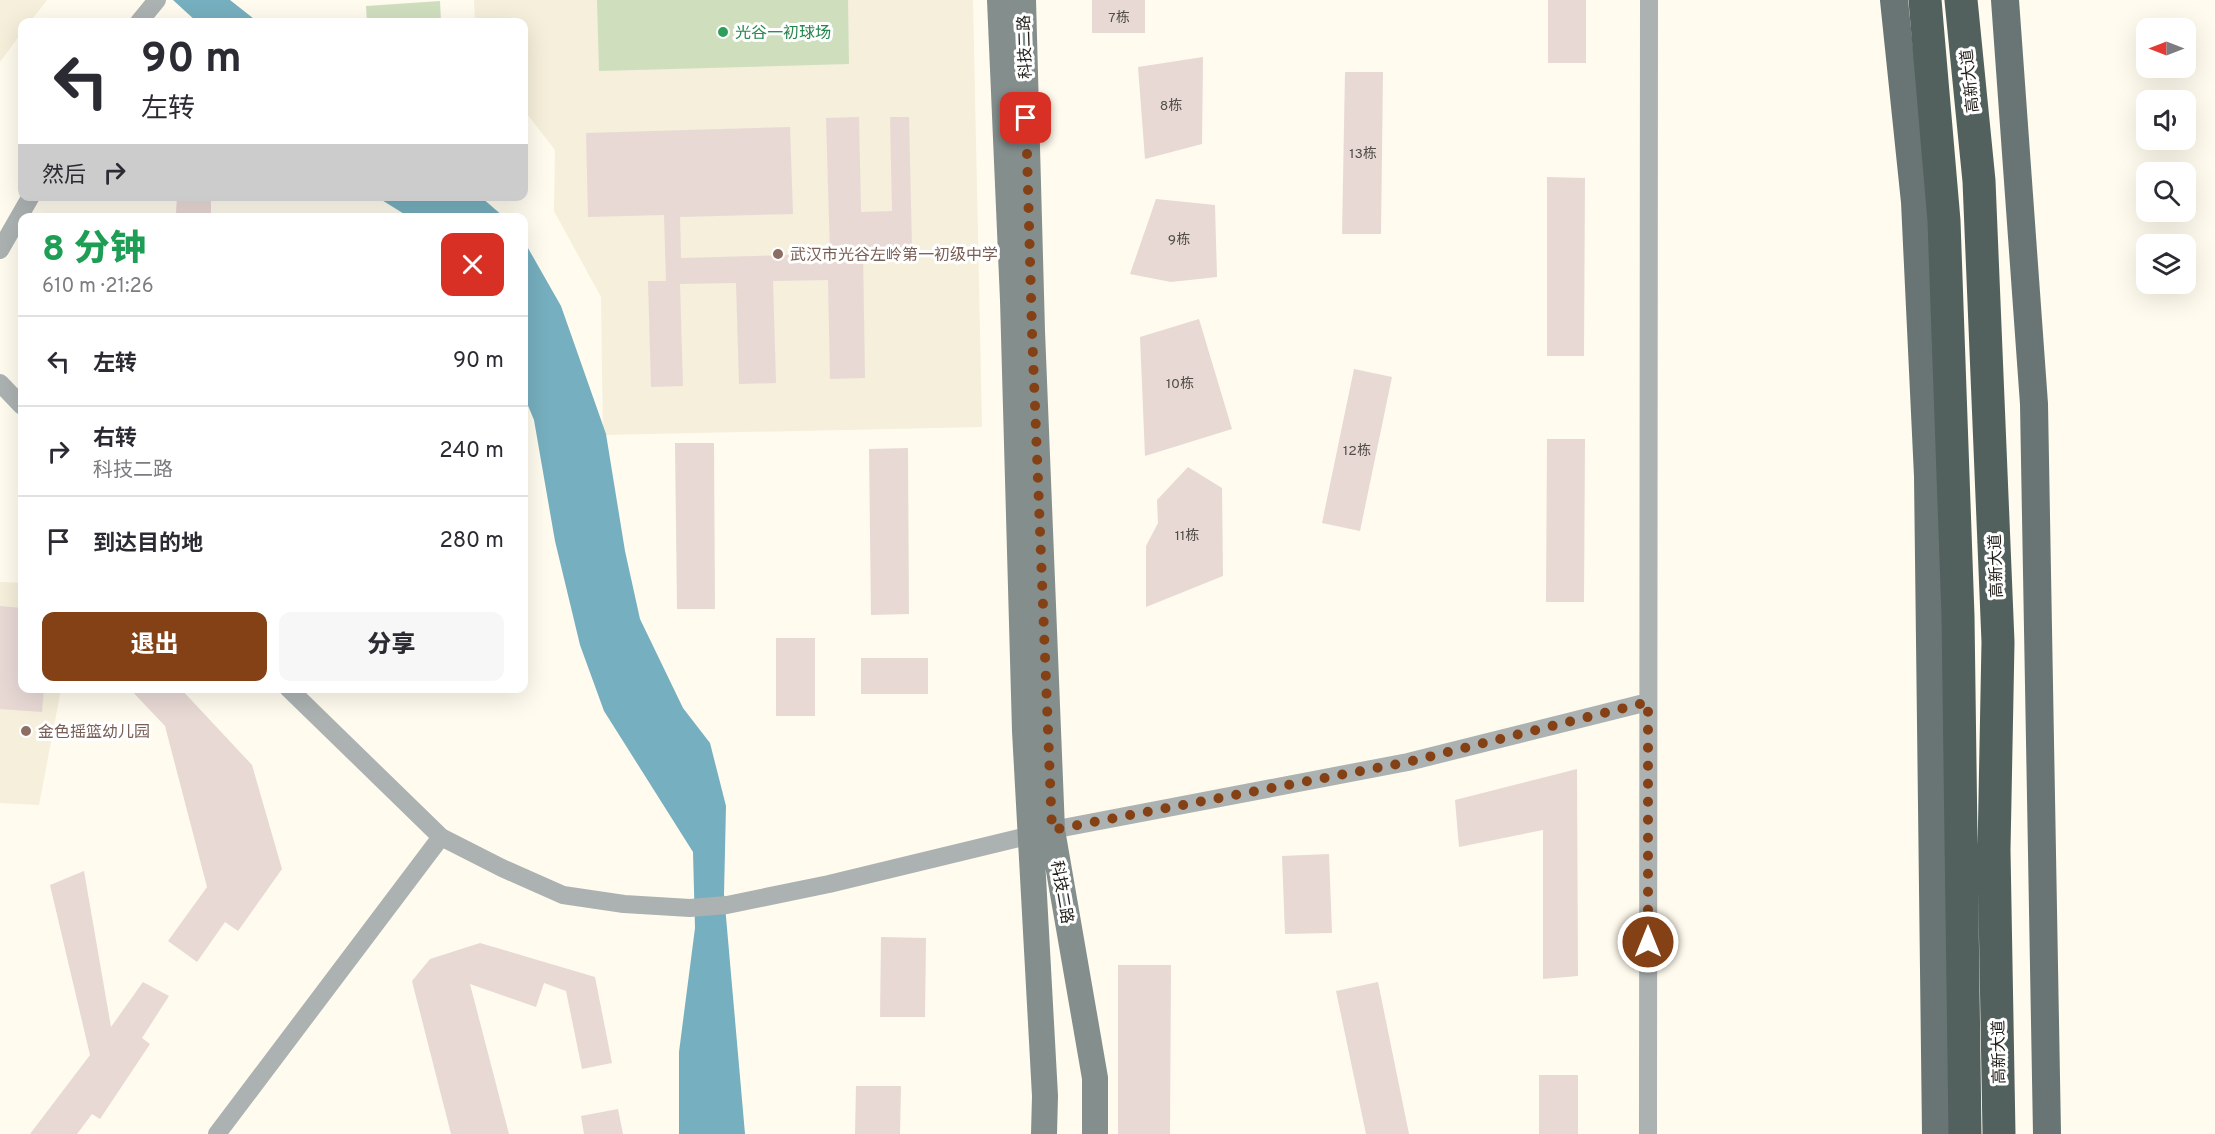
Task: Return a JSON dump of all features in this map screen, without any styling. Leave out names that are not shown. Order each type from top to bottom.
[{"type":"highway","name":"高新大道","points":[[1925,0],[1944,221],[1956,556],[1965,1134]]},
{"type":"highway","name":"高新大道","points":[[1961,0],[1979,182],[1998,642],[1994,850],[1999,1134]]},
{"type":"main road","points":[[1894,0],[1915,202],[1928,476],[1936,1134]]},
{"type":"main road","points":[[2005,0],[2034,404],[2047,1134]]},
{"type":"street","points":[[142,18],[157,0]]},
{"type":"street","name":"科技二路","points":[[1000,0],[1013,300],[1025,731],[1041,833],[1095,1078],[1095,1134]]},
{"type":"street","name":"科技二路","points":[[1023,0],[1032,331],[1044,1134]]},
{"type":"street","points":[[1648,1134],[1649,0]]},
{"type":"street","points":[[0,250],[18,219]]},
{"type":"street","points":[[0,382],[18,402]]},
{"type":"street","points":[[293,693],[441,837],[502,868],[563,895],[624,904],[690,908],[727,905],[829,885],[1041,833],[1408,762],[1648,702]]},
{"type":"street","points":[[217,1134],[441,837]]},
{"type":"shaded area","points":[[0,0],[47,0],[33,18],[18,18],[18,37],[0,62]]},
{"type":"shaded area","name":"武汉市光谷左岭第一初级中学","points":[[474,0],[973,0],[982,427],[603,435],[601,297],[554,211],[555,150],[528,115],[528,18],[475,18]]},
{"type":"shaded area","name":"金色摇篮幼儿园","points":[[0,582],[18,583],[18,693],[60,693],[39,805],[0,803]]},
{"type":"green space","name":"光谷一初球场","points":[[597,0],[848,0],[849,64],[599,71]]},
{"type":"green space","points":[[440,1],[441,18],[367,18],[366,6]]},
{"type":"water","points":[[173,0],[230,0],[253,18],[193,18]]},
{"type":"water","points":[[383,201],[486,201],[499,213],[403,213]]},
{"type":"water","points":[[528,248],[561,306],[606,434],[625,551],[640,619],[683,708],[710,743],[726,806],[724,894],[745,1134],[679,1134],[679,1052],[695,928],[693,852],[604,711],[580,645],[555,541],[534,420],[528,406]]},
{"type":"building","points":[[1092,0],[1145,0],[1145,33],[1092,33]]},
{"type":"building","points":[[1548,0],[1586,0],[1586,63],[1548,63]]},
{"type":"building","points":[[1203,57],[1202,144],[1145,159],[1138,67]]},
{"type":"building","points":[[1345,72],[1383,72],[1381,234],[1342,234]]},
{"type":"building","points":[[859,117],[861,212],[892,211],[890,117],[909,117],[912,248],[863,249],[865,378],[830,379],[828,280],[773,281],[776,383],[739,384],[736,283],[680,284],[683,386],[651,387],[648,281],[666,281],[664,215],[588,217],[586,133],[790,127],[793,214],[680,217],[681,258],[830,254],[826,118]]},
{"type":"building","points":[[1547,177],[1585,178],[1584,356],[1547,356]]},
{"type":"building","points":[[1156,199],[1215,205],[1217,277],[1171,282],[1130,274]]},
{"type":"building","points":[[177,201],[211,201],[211,213],[176,213]]},
{"type":"building","points":[[1199,319],[1232,429],[1145,456],[1140,337]]},
{"type":"building","points":[[1354,369],[1392,377],[1360,531],[1322,523]]},
{"type":"building","points":[[1547,439],[1585,439],[1584,602],[1546,602]]},
{"type":"building","points":[[675,443],[714,443],[715,609],[677,609]]},
{"type":"building","points":[[908,448],[909,614],[871,615],[869,449]]},
{"type":"building","points":[[1188,467],[1222,488],[1223,576],[1146,607],[1146,546],[1158,523],[1157,500]]},
{"type":"building","points":[[0,606],[18,608],[18,693],[44,693],[42,712],[0,709]]},
{"type":"building","points":[[776,638],[815,638],[815,716],[776,716]]},
{"type":"building","points":[[861,658],[928,658],[928,694],[861,694]]},
{"type":"building","points":[[134,693],[185,693],[252,765],[282,869],[238,931],[225,922],[197,962],[168,941],[207,887],[165,726]]},
{"type":"building","points":[[1577,769],[1578,976],[1543,979],[1543,830],[1459,847],[1455,800]]},
{"type":"building","points":[[1329,854],[1332,933],[1285,934],[1282,856]]},
{"type":"building","points":[[84,871],[111,1027],[143,982],[169,996],[142,1038],[150,1044],[100,1119],[92,1114],[77,1134],[30,1134],[90,1055],[50,885]]},
{"type":"building","points":[[881,937],[926,938],[925,1017],[880,1017]]},
{"type":"building","points":[[480,943],[595,977],[612,1063],[582,1069],[566,991],[544,983],[536,1007],[470,984],[509,1134],[451,1134],[412,981],[430,959]]},
{"type":"building","points":[[1118,965],[1171,965],[1170,1134],[1118,1134]]},
{"type":"building","points":[[1378,982],[1409,1134],[1366,1134],[1336,991]]},
{"type":"building","points":[[1539,1075],[1578,1075],[1578,1134],[1539,1134]]},
{"type":"building","points":[[856,1086],[901,1086],[900,1134],[855,1134]]},
{"type":"building","points":[[618,1109],[623,1134],[584,1134],[581,1116]]},
{"type":"place","name":"光谷一初球场","points":[[723,32]]},
{"type":"place","name":"武汉市光谷左岭第一初级中学","points":[[778,254]]},
{"type":"place","name":"金色摇篮幼儿园","points":[[26,731]]},
{"type":"route","points":[[1026,118],[1052,830],[1408,762],[1648,702],[1648,942]]}]
